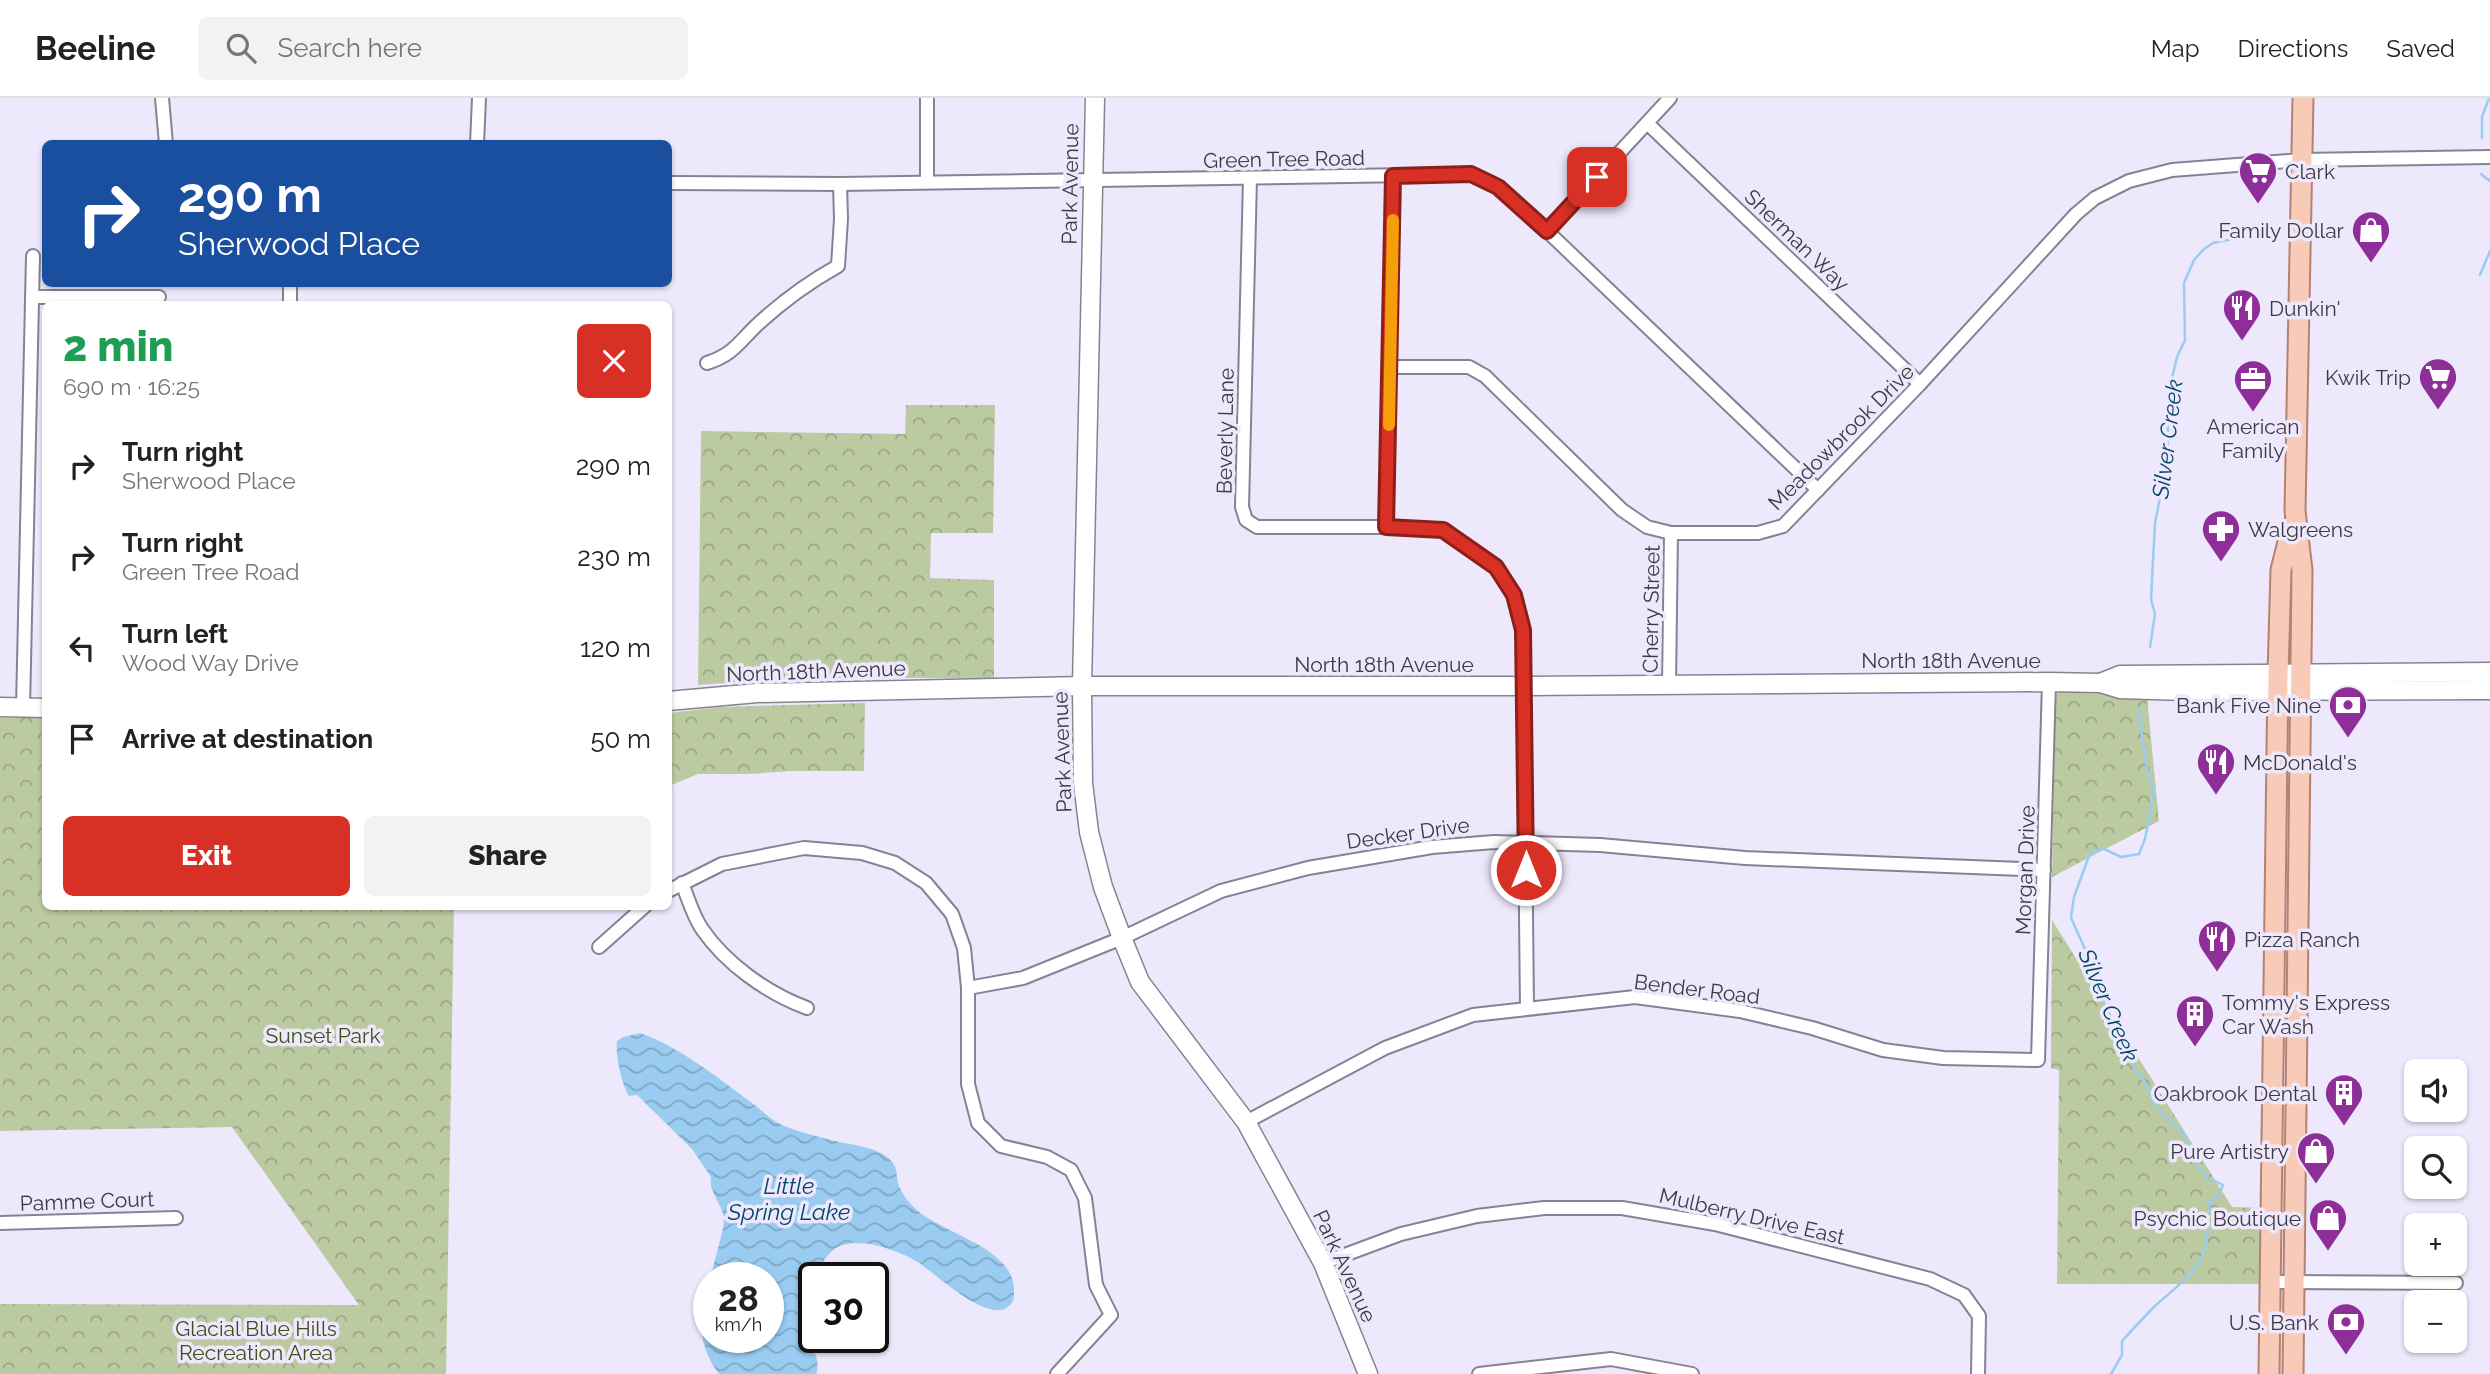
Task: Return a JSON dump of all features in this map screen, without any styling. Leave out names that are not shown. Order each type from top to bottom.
[{"type":"main road","points":[[2293,1374],[2302,570],[2295,511],[2303,98]]},
{"type":"main road","points":[[2269,1374],[2281,570],[2295,511]]},
{"type":"street","points":[[162,98],[166,140]]},
{"type":"street","points":[[477,140],[479,98]]},
{"type":"street","points":[[927,98],[927,182]]},
{"type":"street","name":"Park Avenue","points":[[1095,98],[1082,686],[1083,783],[1089,832],[1103,887],[1140,982],[1246,1122],[1323,1263],[1368,1374]]},
{"type":"street","points":[[1547,231],[1670,98]]},
{"type":"street","name":"Sherman Way","points":[[1647,123],[1920,384]]},
{"type":"street","name":"Meadowbrook Drive","points":[[1390,367],[1469,367],[1485,376],[1622,510],[1647,527],[1671,533],[1758,533],[1783,526],[2095,198],[2129,181],[2172,170],[2301,160],[2490,157]]},
{"type":"street","name":"Green Tree Road","points":[[672,183],[840,184],[1471,174],[1498,187],[1547,231],[1818,489]]},
{"type":"street","points":[[1386,527],[1393,176]]},
{"type":"street","name":"Beverly Lane","points":[[1250,178],[1242,507],[1247,520],[1257,527],[1443,530],[1496,567],[1514,595],[1523,630],[1527,1007]]},
{"type":"street","points":[[707,363],[726,357],[759,324],[811,281],[838,266],[840,184]]},
{"type":"street","points":[[23,708],[33,256]]},
{"type":"street","points":[[33,297],[160,295]]},
{"type":"street","name":"Cherry Street","points":[[1669,685],[1671,533]]},
{"type":"street","name":"North 18th Avenue","points":[[2301,682],[2490,672]]},
{"type":"street","name":"North 18th Avenue","points":[[672,701],[757,694],[1082,686],[2100,683],[2120,675],[2490,690]]},
{"type":"street","name":"Morgan Drive","points":[[2038,1060],[2049,682]]},
{"type":"street","points":[[0,707],[42,708]]},
{"type":"street","name":"Decker Drive","points":[[968,988],[1023,978],[1122,938],[1221,891],[1308,868],[1432,846],[1494,842],[1600,845],[1745,858],[2044,870]]},
{"type":"street","points":[[672,889],[722,864],[804,848],[862,853],[895,863],[926,883],[952,914],[964,948],[968,988],[968,1084],[978,1123],[1001,1146],[1047,1157],[1071,1170],[1086,1198],[1096,1285],[1111,1315],[1057,1374]]},
{"type":"street","points":[[682,883],[700,928],[726,959],[787,1001],[807,1008]]},
{"type":"street","points":[[599,947],[641,910]]},
{"type":"street","name":"Bender Road","points":[[1246,1122],[1385,1048],[1473,1015],[1527,1007],[1634,998],[1740,1011],[1812,1028],[1884,1050],[1943,1058],[2038,1060]]},
{"type":"street","name":"Mulberry Drive East","points":[[1323,1263],[1401,1234],[1477,1216],[1544,1208],[1622,1208],[1716,1224],[1930,1279],[1964,1295],[1979,1316],[1978,1374]]},
{"type":"street","name":"Pamme Court","points":[[0,1223],[176,1218]]},
{"type":"street","points":[[2270,1282],[2456,1283]]},
{"type":"street","points":[[1479,1374],[1559,1368],[1611,1359],[1692,1374]]},
{"type":"green space","points":[[906,405],[995,405],[993,533],[931,533],[930,578],[994,580],[994,678],[791,678],[698,685],[701,431],[905,434]]},
{"type":"green space","points":[[2060,691],[2147,697],[2159,821],[2052,877],[2055,699]]},
{"type":"green space","points":[[865,703],[864,771],[698,774],[672,785],[672,713],[720,707]]},
{"type":"green space","name":"Sunset Park","points":[[0,718],[42,718],[42,910],[454,910],[446,1374],[0,1374],[0,1304],[359,1305],[232,1127],[0,1131]]},
{"type":"green space","points":[[2052,920],[2232,1207],[2263,1208],[2260,1284],[2057,1284],[2059,1070],[2051,1068]]},
{"type":"water","name":"Little Spring Lake","points":[[640,1033],[669,1046],[782,1125],[867,1148],[887,1157],[896,1169],[902,1193],[916,1209],[989,1251],[1001,1261],[1010,1273],[1014,1287],[1011,1304],[1000,1310],[989,1309],[963,1296],[910,1258],[875,1245],[850,1243],[839,1246],[823,1262],[798,1262],[798,1353],[814,1353],[816,1374],[719,1374],[707,1353],[784,1353],[784,1262],[715,1262],[724,1218],[711,1187],[711,1177],[692,1149],[637,1095],[629,1096],[617,1054],[617,1041]]},
{"type":"waterway","name":"Silver Creek","points":[[2482,138],[2482,117],[2489,98]]},
{"type":"waterway","name":"Silver Creek","points":[[2481,174],[2490,181]]},
{"type":"waterway","name":"Silver Creek","points":[[2150,647],[2155,614],[2151,599],[2155,523],[2167,462],[2169,391],[2177,357],[2185,340],[2184,283],[2194,260],[2213,243],[2257,238]]},
{"type":"waterway","name":"Silver Creek","points":[[2480,275],[2490,251]]},
{"type":"waterway","name":"Silver Creek","points":[[2111,1374],[2122,1355],[2122,1341],[2199,1263],[2206,1244],[2210,1201],[2219,1196],[2223,1185],[2205,1176],[2193,1158],[2184,1135],[2154,1104],[2148,1086],[2134,1068],[2105,1007],[2100,982],[2071,918],[2074,897],[2090,853],[2102,848],[2121,857],[2139,854],[2145,839],[2154,794],[2146,764],[2138,708]]},
{"type":"slow traffic","points":[[1389,425],[1393,220]]},
{"type":"place","name":"Clark","points":[[2258,205]]},
{"type":"place","name":"Family Dollar","points":[[2371,264]]},
{"type":"place","name":"Dunkin'","points":[[2242,342]]},
{"type":"place","name":"Kwik Trip","points":[[2438,411]]},
{"type":"place","name":"American Family","points":[[2253,413]]},
{"type":"place","name":"Walgreens","points":[[2221,563]]},
{"type":"place","name":"Bank Five Nine","points":[[2348,739]]},
{"type":"place","name":"McDonald's","points":[[2216,796]]},
{"type":"place","name":"Pizza Ranch","points":[[2217,973]]},
{"type":"place","name":"Tommy's Express Car Wash","points":[[2195,1048]]},
{"type":"place","name":"Oakbrook Dental","points":[[2344,1127]]},
{"type":"place","name":"Pure Artistry","points":[[2316,1185]]},
{"type":"place","name":"Psychic Boutique","points":[[2328,1252]]},
{"type":"place","name":"U.S. Bank","points":[[2346,1356]]},
{"type":"route","points":[[1526,870],[1523,630],[1514,595],[1496,567],[1443,530],[1386,527],[1393,176],[1471,174],[1498,187],[1547,231],[1597,177]]},
{"type":"park label","name":"Glacial Blue Hills Recreation Area","points":[[256,1340]]}]
